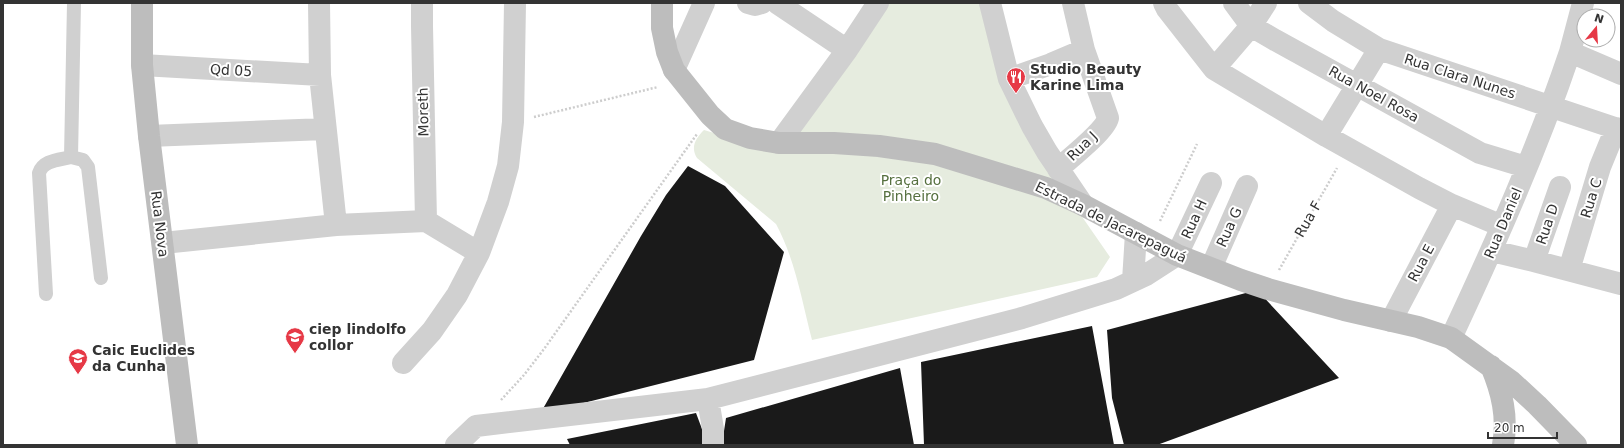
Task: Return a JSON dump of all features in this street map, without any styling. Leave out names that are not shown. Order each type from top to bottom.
[{"type":"street","name":"Rua Nova","points":[[142,3],[142,65],[149,136],[187,445]]},
{"type":"street","points":[[319,3],[320,75],[336,225]]},
{"type":"street","name":"Moreth","points":[[422,3],[426,222]]},
{"type":"street","points":[[403,363],[432,331],[457,295],[479,253],[498,202],[508,166],[513,122],[515,3]]},
{"type":"street","name":"Estrada de Jacarepaguá","points":[[662,3],[662,28],[667,52],[678,76],[710,115],[725,129],[750,138],[779,144],[834,143],[879,146],[935,154],[1046,188],[1178,255],[1268,289],[1418,327],[1451,338],[1512,382],[1576,445]]},
{"type":"street","points":[[678,76],[704,3]]},
{"type":"street","points":[[748,3],[755,5],[762,3]]},
{"type":"street","points":[[777,3],[847,50]]},
{"type":"street","points":[[779,144],[847,50],[878,3]]},
{"type":"street","points":[[990,3],[1009,79],[1032,126],[1058,170],[1082,205]]},
{"type":"street","points":[[1009,79],[1084,50],[1073,3]]},
{"type":"street","points":[[1164,3],[1167,9],[1214,69],[1326,136],[1452,205],[1502,226]]},
{"type":"street","name":"Rua Noel Rosa","points":[[1234,3],[1251,26],[1480,152],[1526,168]]},
{"type":"street","points":[[1214,69],[1251,26],[1266,3]]},
{"type":"street","name":"Rua Clara Nunes","points":[[1309,3],[1333,21],[1379,49],[1618,129]]},
{"type":"street","name":"Rua Daniel","points":[[1451,338],[1492,251],[1551,106],[1570,52],[1583,3]]},
{"type":"street","points":[[1326,136],[1379,49]]},
{"type":"street","name":"Rua J","points":[[1058,170],[1106,123],[1107,113],[1084,50]]},
{"type":"street","points":[[1570,52],[1621,74]]},
{"type":"street","name":"Qd 05","points":[[142,65],[320,75]]},
{"type":"street","points":[[149,136],[325,129]]},
{"type":"street","name":"Rua C","points":[[1569,270],[1600,167],[1618,129]]},
{"type":"street","name":"Rua H","points":[[1178,255],[1211,183]]},
{"type":"street","name":"Rua G","points":[[1210,268],[1247,186]]},
{"type":"street","name":"Rua D","points":[[1534,261],[1560,187]]},
{"type":"street","name":"Rua E","points":[[1391,321],[1452,205]]},
{"type":"street","points":[[163,243],[336,225],[426,222],[479,253]]},
{"type":"street","points":[[1133,281],[1143,237]]},
{"type":"street","points":[[1492,251],[1621,284]]},
{"type":"street","points":[[456,445],[476,426],[708,399],[1022,318],[1116,289],[1146,275],[1178,255]]},
{"type":"street","points":[[1491,366],[1502,397],[1505,414],[1505,435],[1503,445]]},
{"type":"street","points":[[708,399],[713,428],[713,445]]},
{"type":"lane","points":[[71,157],[74,3]]},
{"type":"lane","points":[[46,294],[38,173],[47,163],[71,157],[83,160],[88,167],[101,278]]},
{"type":"path","points":[[513,122],[678,76]]},
{"type":"path","points":[[476,426],[524,375],[544,349],[710,115]]},
{"type":"path","points":[[1143,237],[1197,144]]},
{"type":"path","name":"Rua F","points":[[1268,289],[1349,148]]},
{"type":"green space","name":"Praça do Pinheiro","points":[[888,3],[980,3],[1051,172],[1110,257],[1097,277],[812,340],[793,266],[783,237],[776,224],[697,158],[694,146],[696,139],[704,130],[764,148]]},
{"type":"building","points":[[688,166],[725,186],[784,252],[754,360],[540,414],[641,236],[666,195]]},
{"type":"building","points":[[1257,290],[1339,378],[1157,445],[1124,445],[1112,398],[1107,330]]},
{"type":"building","points":[[1092,326],[1114,445],[924,445],[921,362]]},
{"type":"building","points":[[900,368],[914,445],[718,445],[724,431],[726,418]]},
{"type":"building","points":[[696,413],[708,445],[570,445],[567,439]]},
{"type":"place","name":"Studio Beauty Karine Lima","points":[[1016,94]]},
{"type":"place","name":"ciep lindolfo collor","points":[[295,354]]},
{"type":"place","name":"Caic Euclides da Cunha","points":[[78,375]]}]
